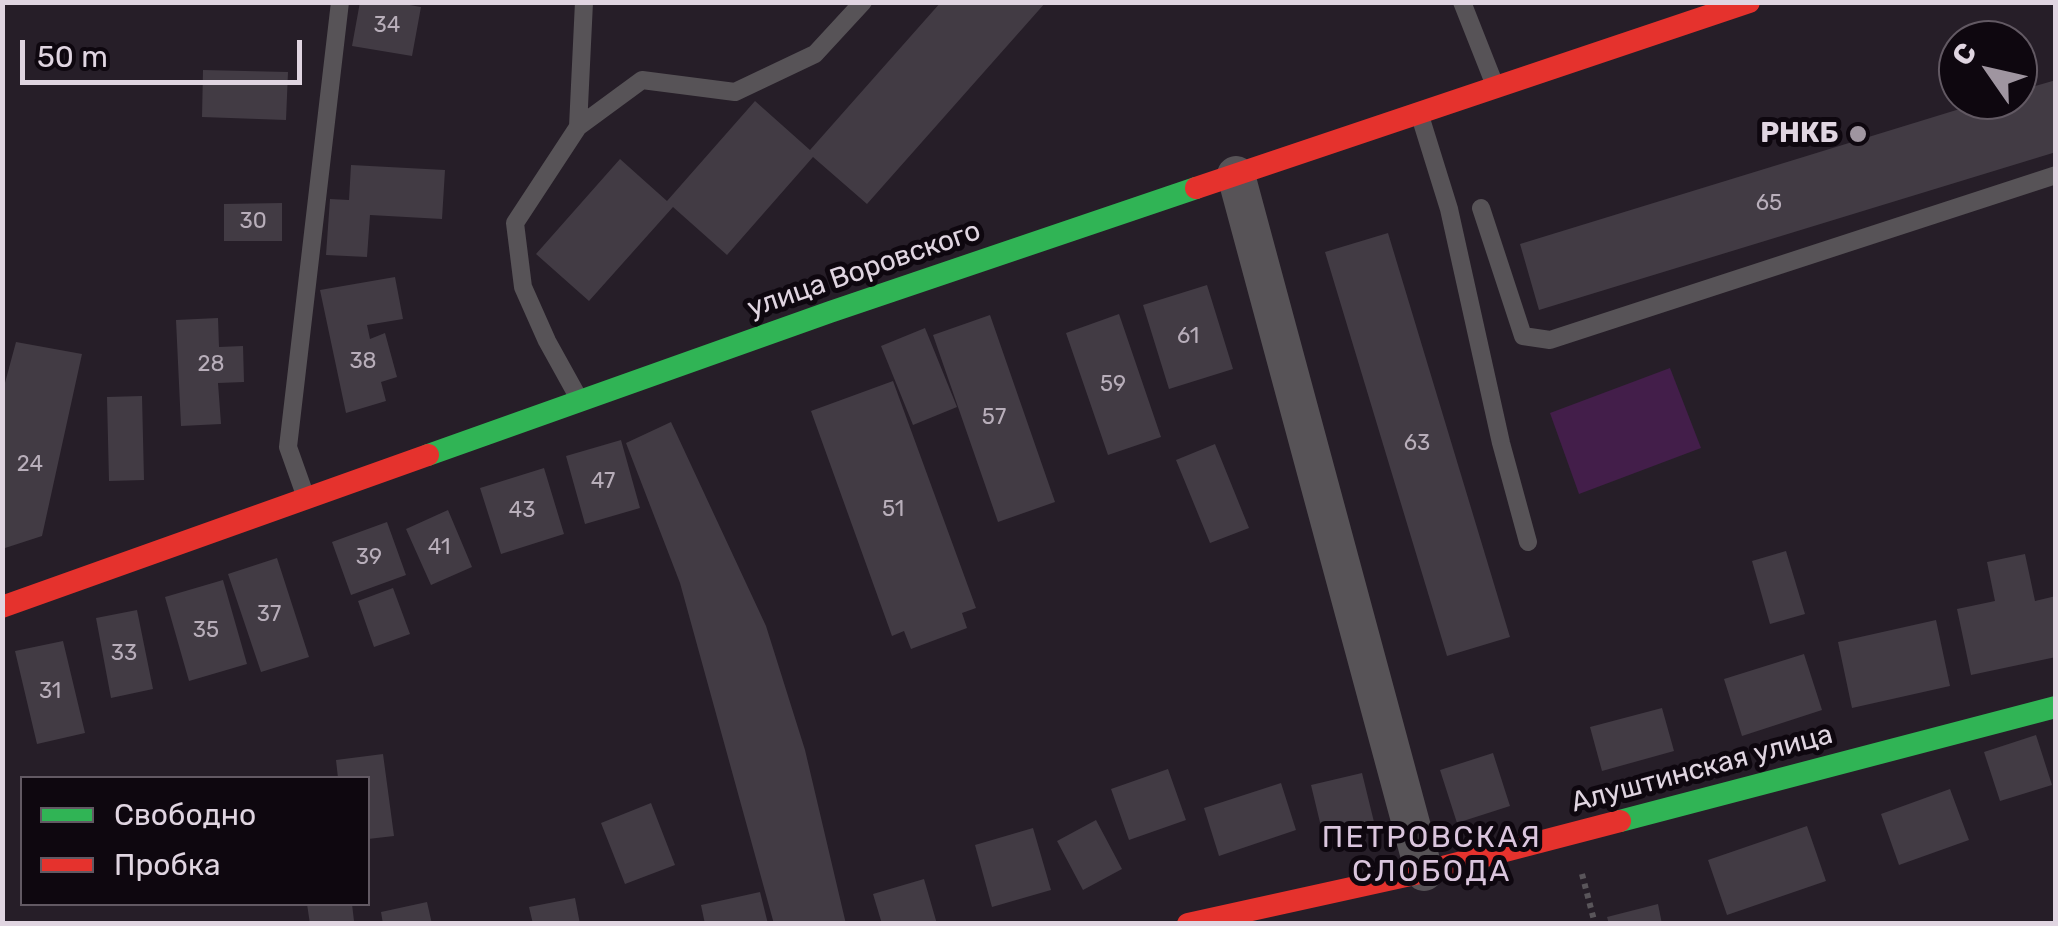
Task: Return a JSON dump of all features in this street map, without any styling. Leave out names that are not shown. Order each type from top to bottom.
[{"type":"main road","name":"улица Воровского","points":[[2,607],[830,312],[1750,2]]},
{"type":"main road","name":"Алуштинская улица","points":[[1188,924],[1424,872],[2056,707]]},
{"type":"street","points":[[1236,175],[1424,872]]},
{"type":"lane","points":[[306,497],[288,447],[340,2]]},
{"type":"lane","points":[[578,128],[584,2]]},
{"type":"lane","points":[[581,402],[523,287],[515,223],[578,128],[642,80],[735,92],[815,54],[862,2]]},
{"type":"lane","points":[[1462,2],[1496,88]]},
{"type":"lane","points":[[1420,113],[1449,209],[1501,443],[1528,542]]},
{"type":"lane","points":[[1482,208],[1523,336],[1550,340],[2056,175]]},
{"type":"shaded area","points":[[1670,368],[1701,448],[1579,494],[1550,413]]},
{"type":"building","points":[[360,2],[421,7],[412,56],[352,46]]},
{"type":"building","points":[[941,2],[1046,2],[867,204],[813,157],[727,255],[673,207],[589,301],[536,254],[620,159],[667,201],[755,101],[810,150]]},
{"type":"building","points":[[203,70],[288,72],[286,120],[202,117]]},
{"type":"building","points":[[2056,80],[2056,152],[1539,310],[1520,244],[1938,116],[1938,120],[2038,120],[2038,85]]},
{"type":"building","points":[[351,165],[445,170],[442,219],[370,215],[367,257],[326,255],[330,199],[349,200]]},
{"type":"building","points":[[282,203],[282,241],[224,241],[224,204]]},
{"type":"building","points":[[1388,233],[1510,637],[1447,656],[1325,252]]},
{"type":"building","points":[[395,277],[403,319],[367,325],[370,339],[385,333],[397,377],[381,382],[386,401],[346,413],[320,290]]},
{"type":"building","points":[[1207,285],[1233,369],[1169,389],[1143,305]]},
{"type":"building","points":[[1119,314],[1161,437],[1108,455],[1066,333]]},
{"type":"building","points":[[990,315],[1055,502],[998,522],[933,335]]},
{"type":"building","points":[[218,318],[219,347],[243,346],[244,382],[218,383],[221,424],[181,426],[176,320]]},
{"type":"building","points":[[925,328],[957,407],[913,425],[881,346]]},
{"type":"building","points":[[16,342],[82,354],[42,536],[2,549],[2,394]]},
{"type":"building","points":[[893,381],[976,608],[962,613],[967,628],[911,649],[904,631],[892,636],[811,411]]},
{"type":"building","points":[[142,396],[144,480],[109,481],[107,397]]},
{"type":"building","points":[[671,422],[766,626],[805,750],[846,924],[774,924],[680,583],[626,443]]},
{"type":"building","points":[[621,440],[640,508],[585,524],[566,456]]},
{"type":"building","points":[[1215,444],[1249,528],[1210,543],[1176,460]]},
{"type":"building","points":[[544,468],[564,534],[501,554],[480,488]]},
{"type":"building","points":[[448,510],[472,567],[431,585],[406,529]]},
{"type":"building","points":[[387,522],[406,575],[351,595],[332,542]]},
{"type":"building","points":[[1786,551],[1805,614],[1770,624],[1752,561]]},
{"type":"building","points":[[2025,554],[2035,601],[2056,596],[2056,657],[1971,675],[1957,609],[1995,601],[1987,562]]},
{"type":"building","points":[[277,558],[309,657],[261,672],[228,574]]},
{"type":"building","points":[[223,580],[247,664],[189,681],[165,597]]},
{"type":"building","points":[[393,588],[410,634],[374,647],[358,601]]},
{"type":"building","points":[[137,610],[153,689],[111,698],[96,618]]},
{"type":"building","points":[[1936,620],[1950,686],[1852,708],[1838,642]]},
{"type":"building","points":[[63,641],[85,733],[37,744],[15,651]]},
{"type":"building","points":[[1804,654],[1822,710],[1742,736],[1724,679]]},
{"type":"building","points":[[1662,708],[1674,751],[1602,771],[1590,727]]},
{"type":"building","points":[[2036,735],[2052,785],[2000,801],[1984,752]]},
{"type":"building","points":[[1493,753],[1510,806],[1457,823],[1440,770]]},
{"type":"building","points":[[383,754],[394,836],[370,839],[370,776],[338,776],[336,760]]},
{"type":"building","points":[[1168,769],[1186,820],[1129,840],[1111,789]]},
{"type":"building","points":[[1362,773],[1374,822],[1323,835],[1311,785]]},
{"type":"building","points":[[1281,783],[1296,830],[1219,856],[1204,808]]},
{"type":"building","points":[[1950,789],[1969,840],[1899,865],[1881,814]]},
{"type":"building","points":[[651,803],[675,865],[625,884],[601,823]]},
{"type":"building","points":[[1096,820],[1122,869],[1083,890],[1057,841]]},
{"type":"building","points":[[1807,826],[1826,881],[1727,915],[1708,860]]},
{"type":"building","points":[[1033,828],[1051,890],[992,907],[975,845]]},
{"type":"building","points":[[924,879],[937,924],[882,924],[873,894]]},
{"type":"building","points":[[760,892],[768,924],[705,924],[701,905]]},
{"type":"building","points":[[575,898],[580,924],[533,924],[529,907]]},
{"type":"building","points":[[427,902],[432,924],[383,924],[381,912]]},
{"type":"building","points":[[1658,904],[1662,924],[1609,924],[1607,917]]},
{"type":"building","points":[[307,906],[352,906],[354,921],[310,924]]},
{"type":"traffic: fast","points":[[428,455],[830,312],[1196,188]]},
{"type":"traffic: fast","points":[[1620,821],[2056,707]]},
{"type":"traffic: jam","points":[[1196,188],[1749,2]]},
{"type":"traffic: jam","points":[[2,607],[428,455]]},
{"type":"traffic: jam","points":[[1188,924],[1424,872],[1620,821]]},
{"type":"place","name":"РНКБ","points":[[1858,134]]},
{"type":"district","name":"ПЕТРОВСКАЯ СЛОБОДА","points":[[1432,855]]}]
